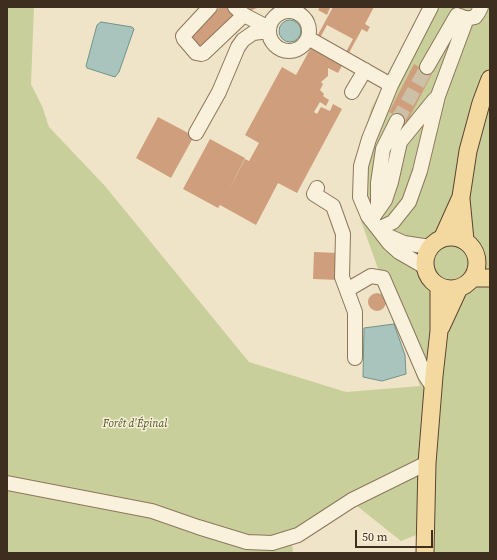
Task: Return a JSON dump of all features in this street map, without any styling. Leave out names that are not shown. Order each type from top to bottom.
[{"type":"main road","points":[[465,240],[461,197],[468,151],[481,103],[490,79]]},
{"type":"main road","points":[[443,237],[461,197]]},
{"type":"main road","points":[[439,331],[466,283],[476,271],[478,264],[483,260],[465,240],[454,236],[443,237],[433,243],[425,257],[425,267],[427,275],[439,286],[452,289],[466,283],[490,278]]},
{"type":"main road","points":[[425,553],[427,463],[439,331],[439,286]]},
{"type":"street","points":[[210,7],[183,36],[196,53],[204,53],[239,11],[269,30]]},
{"type":"street","points":[[430,247],[404,243],[368,216],[360,197],[361,166],[369,139],[391,85],[431,7]]},
{"type":"street","points":[[459,13],[475,16],[481,7]]},
{"type":"street","points":[[283,11],[304,11],[309,26],[308,38],[302,46],[294,50],[284,50],[276,46],[270,38],[269,30],[275,16],[283,11]]},
{"type":"street","points":[[377,223],[393,222],[409,202],[420,171],[459,13]]},
{"type":"street","points":[[427,67],[459,13]]},
{"type":"street","points":[[196,133],[219,92],[238,47],[243,40],[253,33],[269,30]]},
{"type":"street","points":[[308,38],[391,85]]},
{"type":"street","points":[[352,92],[365,70]]},
{"type":"street","points":[[377,223],[386,200],[400,142],[438,96]]},
{"type":"street","points":[[397,121],[383,149],[378,183],[377,223],[389,243],[399,252],[425,267]]},
{"type":"street","points":[[317,188],[314,194],[333,206],[343,234],[342,277],[356,312],[356,358]]},
{"type":"street","points":[[347,290],[371,276],[383,278],[425,375],[433,387]]},
{"type":"street","points":[[7,483],[152,511],[247,542],[272,543],[298,535],[352,500],[427,463]]},
{"type":"green space","name":"Forêt d'Épinal","points":[[7,7],[34,7],[31,84],[42,106],[49,127],[105,186],[249,362],[346,392],[420,386],[361,221],[357,195],[364,135],[371,109],[424,7],[490,7],[490,553],[421,553],[421,533],[401,541],[347,498],[289,533],[293,550],[292,553],[7,553]]},
{"type":"water","points":[[290,20],[298,23],[301,31],[298,39],[290,42],[282,39],[279,31],[282,23]]},
{"type":"water","points":[[101,22],[132,27],[134,29],[119,72],[115,77],[87,68],[86,66],[97,25]]},
{"type":"water","points":[[394,324],[405,355],[406,374],[382,381],[363,377],[364,328]]},
{"type":"building","points":[[220,7],[226,7],[235,16],[202,50],[190,38]]},
{"type":"building","points":[[249,7],[259,7],[250,11]]},
{"type":"building","points":[[320,7],[330,8],[327,15],[318,10]]},
{"type":"building","points":[[333,7],[374,7],[365,24],[370,27],[367,32],[362,29],[338,73],[328,68],[328,76],[321,82],[323,84],[320,90],[324,94],[323,96],[329,100],[326,106],[320,102],[314,112],[317,114],[321,107],[330,111],[333,104],[342,109],[297,193],[278,183],[256,225],[220,205],[218,208],[183,189],[210,139],[245,158],[229,190],[245,159],[249,161],[259,143],[245,135],[282,67],[296,75]],"holes":[[[327,25],[353,39],[340,63],[314,49]]]},
{"type":"building","points":[[414,64],[432,74],[407,122],[389,112]]},
{"type":"building","points":[[158,117],[194,136],[171,178],[136,158]]},
{"type":"building","points":[[314,252],[340,253],[339,280],[313,279]]},
{"type":"building","points":[[377,293],[384,295],[386,302],[384,309],[377,311],[370,309],[368,302],[370,295]]},
{"type":"tunnel","points":[[397,121],[427,67]]}]
